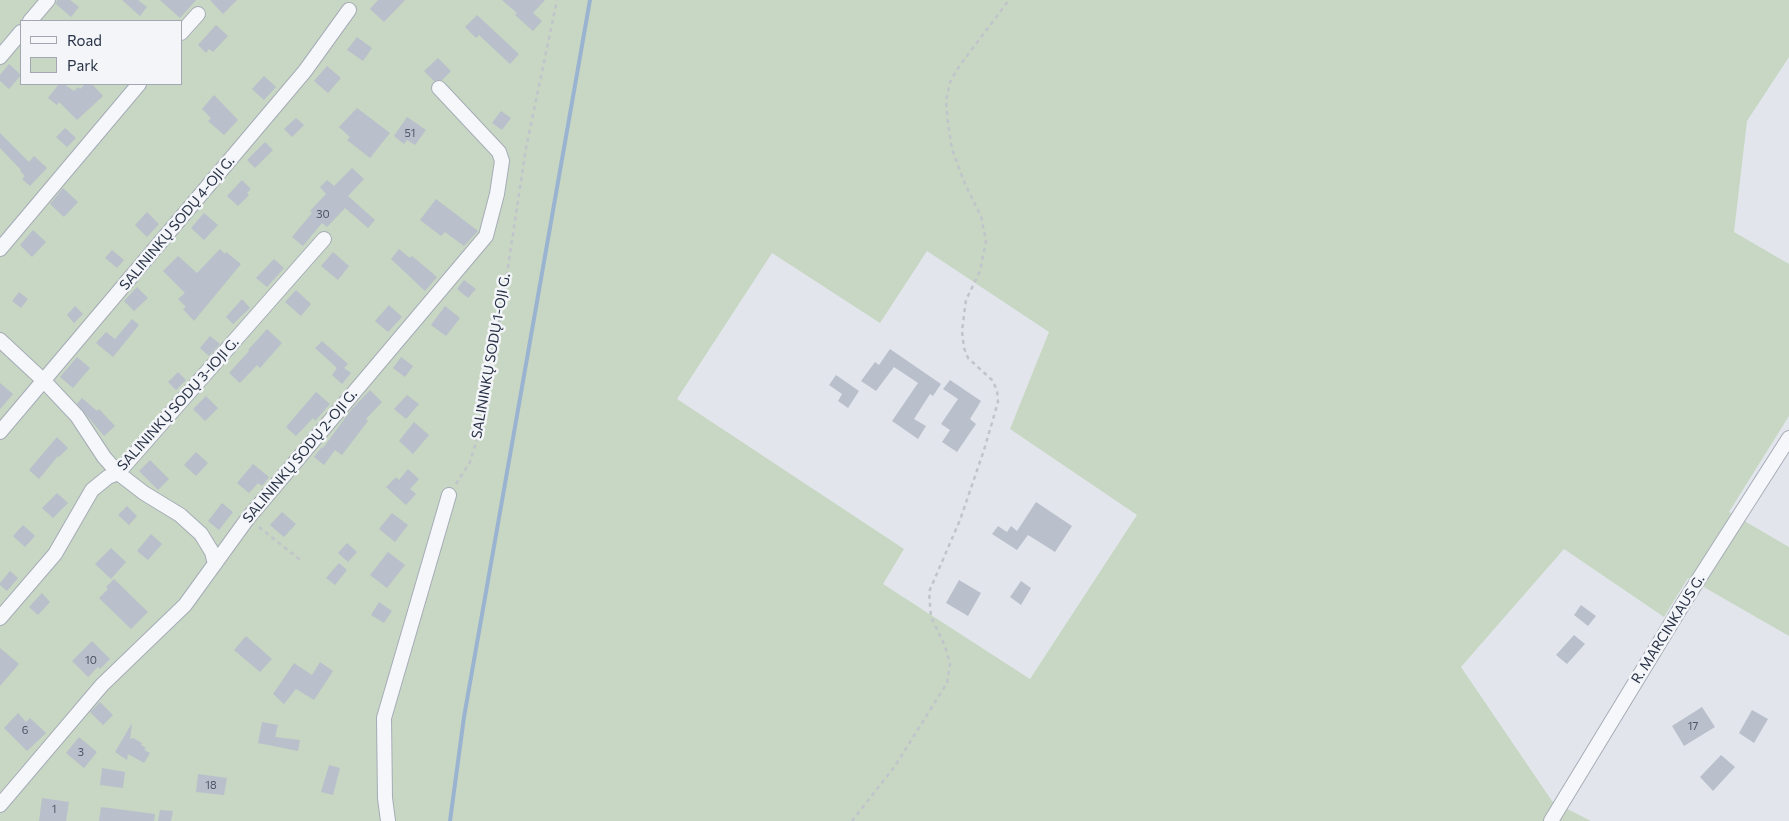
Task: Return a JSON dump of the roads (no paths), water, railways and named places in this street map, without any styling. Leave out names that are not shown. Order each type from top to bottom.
[{"type":"street","points":[[31,20],[48,0]]},
{"type":"street","name":"SALININKŲ SODŲ 4-OJI G.","points":[[0,432],[305,71],[349,10]]},
{"type":"street","points":[[182,32],[198,14]]},
{"type":"street","points":[[0,57],[20,33]]},
{"type":"street","points":[[0,249],[138,85]]},
{"type":"street","name":"SALININKŲ SODŲ 2-OJI G.","points":[[0,805],[102,685],[184,604],[248,518],[486,236],[497,194],[502,161],[499,152],[439,88]]},
{"type":"street","name":"SALININKŲ SODŲ 3-IOJI G.","points":[[0,618],[55,554],[92,490],[100,482],[118,473],[324,239]]},
{"type":"street","points":[[0,340],[44,381],[77,416],[104,457],[118,473],[131,484],[191,524],[201,534],[212,552],[215,564]]},
{"type":"street","name":"R. MARCINKAUS G.","points":[[1551,821],[1686,599],[1789,438]]},
{"type":"street","points":[[388,821],[385,798],[384,718],[449,495]]},
{"type":"waterway","points":[[450,821],[464,717],[590,0]]}]
